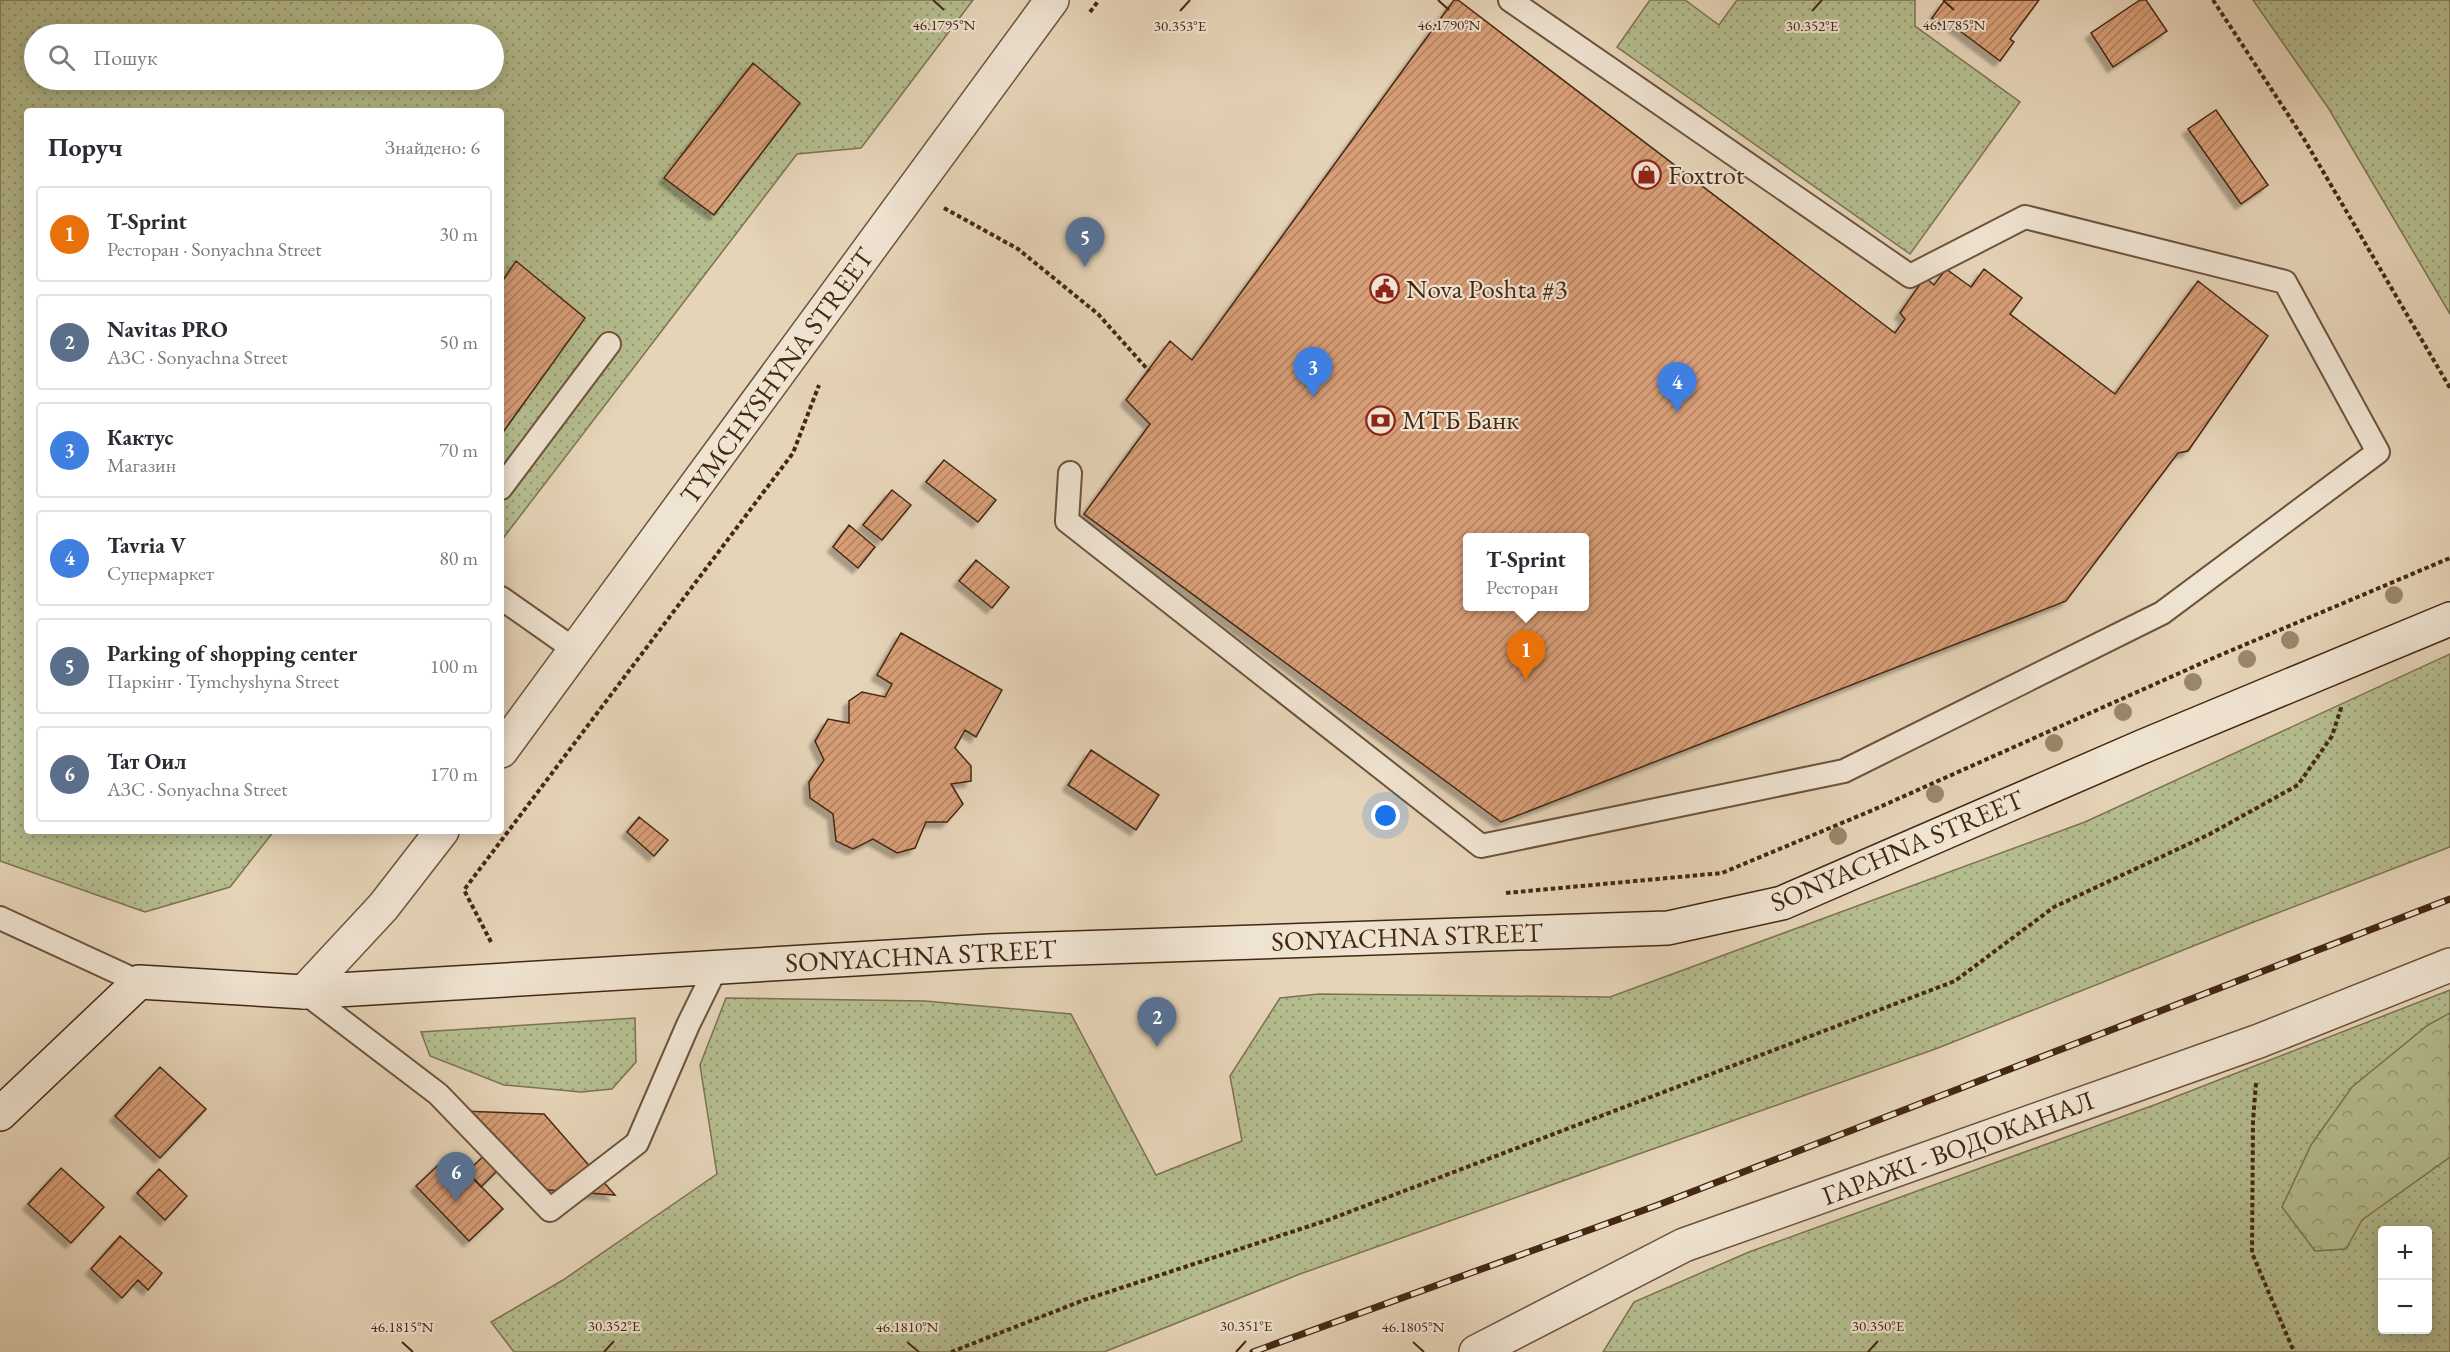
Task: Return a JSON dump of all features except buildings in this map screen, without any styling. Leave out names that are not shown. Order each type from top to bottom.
[{"type":"street","name":"TYMCHYSHYNA STREET","points":[[504,747],[1052,0]]},
{"type":"street","name":"SONYACHNA STREET","points":[[140,982],[304,992],[989,951],[1668,928],[1782,903],[2133,751],[2450,619]]},
{"type":"street","points":[[304,992],[383,907],[440,834]]},
{"type":"street","name":"ГАРАЖІ - ВОДОКАНАЛ","points":[[1486,1350],[1684,1245],[2259,1041],[2450,965]]},
{"type":"street","points":[[0,1114],[140,982]]},
{"type":"lane","points":[[1070,473],[1067,521],[1481,846],[1844,771],[2162,613],[2378,452],[2285,282],[2025,217],[1910,276],[1510,0]]},
{"type":"lane","points":[[504,484],[609,344]]},
{"type":"lane","points":[[504,600],[575,650]]},
{"type":"lane","points":[[0,918],[140,982]]},
{"type":"lane","points":[[304,992],[438,1094],[550,1210],[637,1143],[688,1025],[716,968]]},
{"type":"path","points":[[1085,19],[1099,0]]},
{"type":"path","points":[[2213,0],[2304,139],[2450,388]]},
{"type":"path","points":[[936,217],[950,198]]},
{"type":"path","points":[[943,208],[1018,249],[1098,314],[1149,371]]},
{"type":"path","points":[[494,948],[464,891],[793,453],[822,378]]},
{"type":"path","points":[[951,1352],[1084,1300],[1328,1220],[1954,981],[2054,907],[2210,834],[2298,785],[2332,736],[2355,659]]},
{"type":"path","points":[[2259,1041],[2253,1121],[2252,1253],[2294,1352]]},
{"type":"green space","points":[[0,0],[973,0],[861,148],[797,154],[504,537],[504,108],[24,108],[24,834],[272,834],[230,887],[145,912],[0,861]]},
{"type":"green space","points":[[1650,0],[1685,0],[1719,25],[1737,0],[1915,0],[1915,26],[2020,102],[1910,254],[1617,47]]},
{"type":"green space","points":[[2253,0],[2450,0],[2450,314],[2329,109]]},
{"type":"green space","points":[[2450,654],[2450,847],[2246,925],[1938,1048],[1300,1274],[1104,1352],[514,1352],[491,1322],[563,1280],[717,1174],[700,1065],[726,998],[925,1001],[1071,1014],[1156,1175],[1242,1141],[1230,1076],[1280,998],[1319,994],[1610,997],[2085,822]]},
{"type":"green space","points":[[2450,990],[2450,1352],[1603,1352],[1634,1302],[1749,1252],[2157,1104]]},
{"type":"green space","points":[[2450,1013],[2450,1157],[2362,1220],[2346,1249],[2315,1251],[2282,1207],[2311,1145],[2352,1087],[2428,1025]]},
{"type":"green space","points":[[635,1018],[636,1062],[612,1089],[581,1092],[504,1085],[430,1056],[421,1032]]},
{"type":"railway","points":[[1253,1352],[1658,1205],[2450,899]]},
{"type":"place","name":"Foxtrot","points":[[1647,175]]},
{"type":"place","name":"Parking of shopping center","points":[[1085,267]]},
{"type":"place","name":"Nova Poshta #3","points":[[1385,289]]},
{"type":"place","name":"Кактус","points":[[1313,397]]},
{"type":"place","name":"Tavria V","points":[[1677,412]]},
{"type":"place","name":"МТБ Банк","points":[[1381,420]]},
{"type":"place","name":"T-Sprint","points":[[1526,680]]},
{"type":"place","name":"Navitas PRO","points":[[1157,1047]]},
{"type":"place","name":"Тат Оил","points":[[456,1202]]}]
